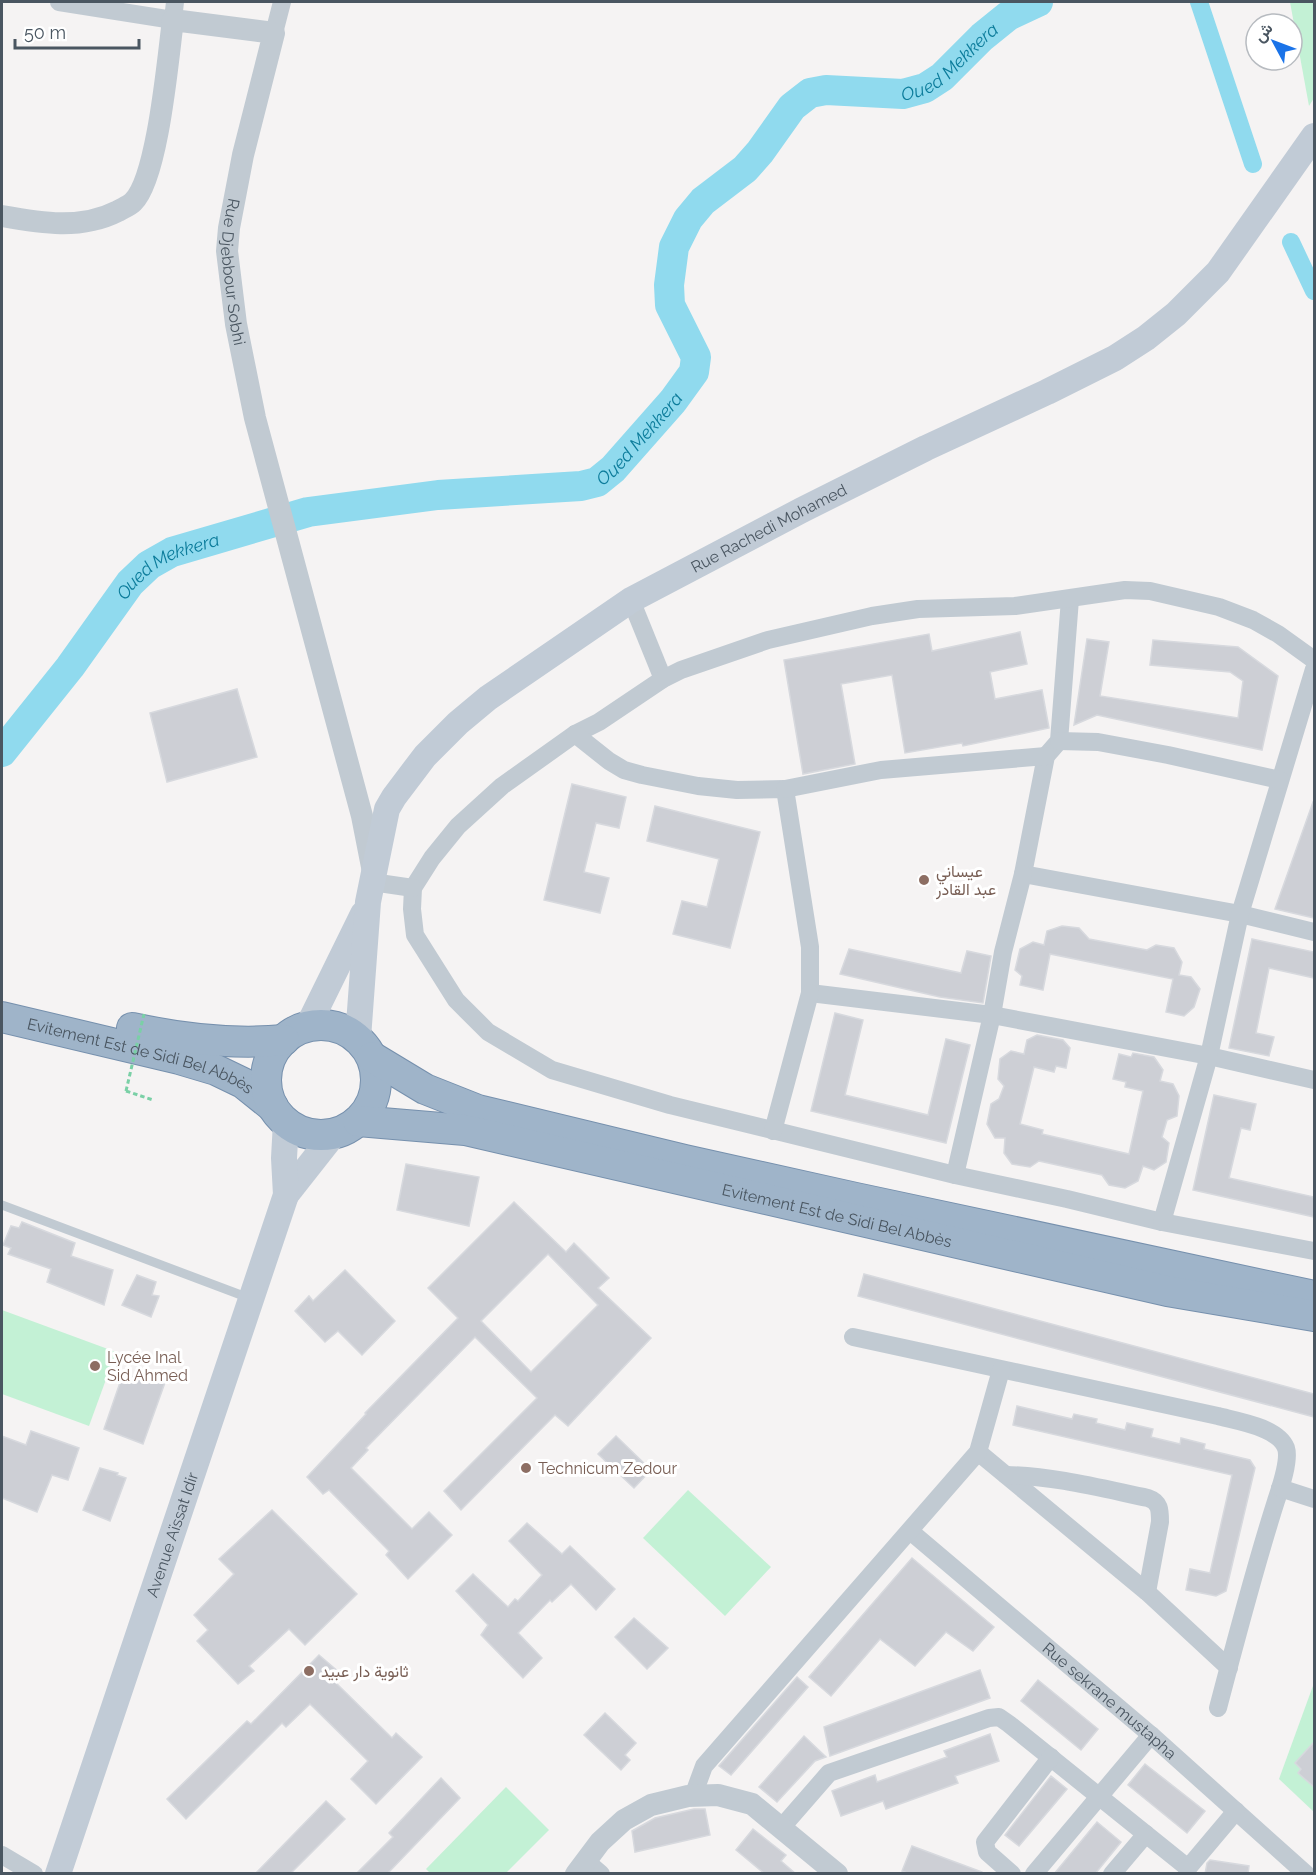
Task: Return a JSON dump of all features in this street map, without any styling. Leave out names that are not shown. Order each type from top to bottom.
[{"type":"highway","name":"Evitement Est de Sidi Bel Abbès","points":[[2,997],[155,1033],[204,1041],[244,1043],[296,1033]]},
{"type":"highway","name":"Evitement Est de Sidi Bel Abbès","points":[[2,1017],[216,1070],[243,1083],[280,1115]]},
{"type":"highway","points":[[329,1025],[340,1027],[365,1047],[376,1071],[377,1085],[370,1104],[346,1127],[316,1135],[305,1133],[280,1115],[266,1084],[267,1072],[276,1049],[296,1033],[329,1025]]},
{"type":"highway","name":"Evitement Est de Sidi Bel Abbès","points":[[365,1047],[425,1089],[478,1110],[855,1198],[1314,1296]]},
{"type":"highway","name":"Evitement Est de Sidi Bel Abbès","points":[[346,1127],[465,1130],[1167,1291],[1314,1316]]},
{"type":"main road","name":"Rue Rachedi Mohamed","points":[[371,886],[387,809],[394,797],[425,756],[458,723],[488,698],[632,600],[854,484],[1116,358],[1146,338],[1176,314],[1218,272],[1314,136]]},
{"type":"main road","points":[[296,1033],[371,886]]},
{"type":"main road","points":[[365,1047],[371,886]]},
{"type":"main road","points":[[280,1115],[286,1195]]},
{"type":"main road","points":[[286,1195],[346,1127]]},
{"type":"main road","name":"Avenue Aïssat Idir","points":[[54,1873],[286,1195]]},
{"type":"street","points":[[59,2],[174,11],[274,33]]},
{"type":"street","name":"Rue Djebbour Sobhi","points":[[282,2],[243,155],[229,228],[227,251],[236,324],[247,384],[289,550],[362,816],[371,886]]},
{"type":"street","points":[[2,216],[77,224],[94,221],[134,202],[147,176],[159,122],[174,11]]},
{"type":"street","points":[[1314,660],[1278,634],[1252,620],[1219,607],[1150,591],[1125,590],[1015,606],[918,609],[872,616],[768,640],[681,670],[663,679],[599,722],[575,734],[502,786],[458,826],[432,858],[414,888],[412,909],[415,936],[456,1000],[488,1032],[552,1070],[670,1105],[955,1175],[1162,1222],[1314,1251]]},
{"type":"street","points":[[955,1175],[992,1015],[1003,952],[1023,874],[1046,756],[1059,741],[1070,599]]},
{"type":"street","points":[[632,600],[663,679]]},
{"type":"street","points":[[1162,1222],[1209,1056],[1240,914],[1314,669]]},
{"type":"street","points":[[575,734],[624,770],[698,786],[727,789],[784,789],[881,770],[1046,756]]},
{"type":"street","points":[[1059,741],[1098,742],[1280,780]]},
{"type":"street","points":[[773,1131],[810,993],[810,947],[784,789]]},
{"type":"street","points":[[1023,874],[1240,914],[1314,932]]},
{"type":"street","points":[[371,886],[414,888]]},
{"type":"street","points":[[810,993],[992,1015],[1209,1056],[1314,1080]]},
{"type":"street","points":[[853,1337],[1218,1416],[1260,1427],[1280,1438],[1287,1455],[1280,1488],[1255,1565],[1218,1708]]},
{"type":"street","points":[[693,1796],[704,1766],[978,1452],[1001,1370]]},
{"type":"street","points":[[978,1452],[1147,1592],[1229,1668]]},
{"type":"street","points":[[1006,1475],[1057,1479],[1148,1498],[1156,1502],[1160,1511],[1160,1522],[1147,1592]]},
{"type":"street","points":[[1280,1488],[1314,1498]]},
{"type":"street","name":"Rue sekrane mustapha","points":[[910,1531],[1151,1735],[1306,1874]]},
{"type":"street","points":[[782,1827],[829,1773],[989,1718],[1003,1719],[1146,1834],[1188,1871],[1236,1811]]},
{"type":"street","points":[[1034,1874],[1151,1735]]},
{"type":"street","points":[[1012,1874],[987,1852],[985,1842],[1051,1758]]},
{"type":"street","points":[[588,1869],[600,1842],[624,1820],[651,1805],[693,1796],[718,1795],[752,1804],[837,1874]]},
{"type":"street","points":[[1112,1874],[1146,1834]]},
{"type":"street","points":[[2,1855],[54,1873]]},
{"type":"lane","points":[[2,1205],[252,1299]]},
{"type":"path","points":[[144,1014],[126,1091],[153,1100]]},
{"type":"green space","points":[[1290,2],[1314,2],[1314,98],[1309,106],[1303,72],[1304,12],[1292,12]]},
{"type":"green space","points":[[2,1310],[116,1352],[89,1426],[2,1394]]},
{"type":"green space","points":[[688,1490],[771,1567],[725,1616],[643,1538]]},
{"type":"green space","points":[[1314,1683],[1314,1812],[1279,1779]]},
{"type":"green space","points":[[506,1787],[549,1830],[506,1873],[430,1873],[426,1869]]},
{"type":"building","points":[[1020,632],[1027,664],[990,672],[995,699],[1042,690],[1049,728],[963,746],[962,743],[905,753],[892,675],[841,684],[855,764],[803,774],[784,660],[929,634],[932,651]]},
{"type":"building","points":[[1087,639],[1109,642],[1100,696],[1238,718],[1243,681],[1230,672],[1150,665],[1153,640],[1238,647],[1278,676],[1262,750],[1097,715],[1074,725]]},
{"type":"building","points":[[237,689],[257,757],[167,782],[150,713]]},
{"type":"building","points":[[572,784],[626,797],[619,828],[596,823],[584,872],[609,878],[600,913],[544,900]]},
{"type":"building","points":[[1314,803],[1314,918],[1275,909]]},
{"type":"building","points":[[655,806],[760,832],[730,948],[673,934],[682,901],[707,907],[719,859],[647,841]]},
{"type":"building","points":[[1062,926],[1079,928],[1089,939],[1147,950],[1156,945],[1174,948],[1182,962],[1179,975],[1191,977],[1200,989],[1194,1007],[1184,1016],[1166,1012],[1173,979],[1050,954],[1043,990],[1020,985],[1022,976],[1015,970],[1020,949],[1033,942],[1044,945],[1047,931]]},
{"type":"building","points":[[1252,939],[1314,952],[1314,978],[1269,968],[1256,1033],[1274,1037],[1269,1056],[1229,1048]]},
{"type":"building","points":[[849,949],[961,973],[967,951],[991,956],[983,1003],[940,997],[840,974]]},
{"type":"building","points":[[835,1013],[863,1020],[845,1095],[928,1115],[946,1039],[970,1045],[946,1143],[811,1111]]},
{"type":"building","points":[[1037,1035],[1063,1040],[1070,1048],[1066,1068],[1056,1066],[1054,1072],[1034,1067],[1020,1124],[1043,1130],[1042,1134],[1129,1154],[1143,1091],[1125,1087],[1126,1082],[1113,1079],[1119,1054],[1131,1057],[1133,1053],[1154,1057],[1163,1070],[1160,1081],[1173,1084],[1179,1096],[1177,1116],[1167,1120],[1162,1137],[1169,1143],[1166,1162],[1154,1170],[1143,1166],[1138,1181],[1125,1188],[1109,1185],[1102,1175],[1039,1161],[1030,1167],[1012,1164],[1004,1153],[1005,1138],[995,1138],[987,1124],[991,1104],[999,1099],[1004,1086],[998,1079],[1000,1059],[1011,1051],[1024,1054],[1027,1040]]},
{"type":"building","points":[[1214,1095],[1256,1104],[1250,1130],[1241,1128],[1229,1178],[1314,1197],[1314,1217],[1193,1190]]},
{"type":"building","points":[[406,1164],[479,1177],[469,1226],[397,1210]]},
{"type":"building","points":[[514,1202],[566,1252],[574,1243],[609,1278],[598,1288],[651,1338],[568,1426],[555,1415],[461,1510],[444,1491],[537,1398],[475,1337],[366,1448],[368,1450],[351,1468],[412,1529],[429,1512],[452,1535],[408,1579],[386,1555],[389,1551],[329,1490],[323,1494],[307,1477],[365,1413],[458,1318],[428,1288]],"holes":[[[548,1254],[598,1305],[531,1372],[481,1321]]]},
{"type":"building","points":[[22,1222],[75,1243],[71,1256],[113,1270],[104,1305],[47,1282],[51,1269],[8,1254],[11,1248],[3,1245],[11,1226],[19,1228]]},
{"type":"building","points":[[345,1270],[395,1321],[362,1355],[338,1331],[325,1342],[295,1311],[309,1296],[313,1301]]},
{"type":"building","points":[[864,1274],[1314,1394],[1314,1417],[858,1296]]},
{"type":"building","points":[[137,1275],[156,1282],[152,1295],[159,1296],[151,1317],[122,1305]]},
{"type":"building","points":[[148,1371],[167,1377],[143,1444],[104,1429],[123,1374],[144,1380]]},
{"type":"building","points":[[1017,1406],[1072,1419],[1074,1414],[1097,1419],[1096,1423],[1125,1430],[1127,1423],[1153,1429],[1151,1437],[1180,1444],[1181,1438],[1205,1444],[1204,1449],[1250,1460],[1255,1468],[1226,1591],[1216,1596],[1186,1590],[1190,1569],[1210,1573],[1232,1475],[1013,1425]]},
{"type":"building","points":[[31,1431],[79,1448],[68,1480],[52,1475],[37,1512],[2,1498],[2,1436],[26,1445]]},
{"type":"building","points":[[616,1436],[651,1470],[634,1488],[598,1454]]},
{"type":"building","points":[[100,1468],[126,1478],[110,1521],[83,1510]]},
{"type":"building","points":[[272,1510],[357,1594],[305,1645],[289,1629],[249,1666],[254,1671],[238,1684],[197,1641],[208,1630],[194,1615],[234,1574],[219,1559]]},
{"type":"building","points":[[527,1523],[562,1554],[570,1546],[615,1589],[596,1610],[571,1584],[552,1602],[550,1600],[518,1633],[542,1658],[523,1678],[481,1635],[488,1625],[456,1591],[473,1574],[508,1607],[515,1599],[518,1601],[542,1575],[509,1541]]},
{"type":"building","points":[[912,1558],[994,1627],[973,1651],[946,1632],[915,1666],[880,1639],[831,1696],[809,1677]]},
{"type":"building","points":[[634,1618],[668,1648],[647,1669],[615,1637]]},
{"type":"building","points":[[319,1655],[340,1673],[333,1680],[392,1738],[396,1733],[422,1757],[376,1804],[351,1779],[368,1761],[310,1704],[286,1727],[282,1723],[186,1819],[167,1799],[247,1721],[251,1724]]},
{"type":"building","points":[[980,1670],[990,1698],[830,1756],[824,1727]]},
{"type":"building","points":[[797,1677],[808,1687],[731,1775],[719,1766]]},
{"type":"building","points":[[1038,1680],[1098,1729],[1081,1750],[1021,1701]]},
{"type":"building","points":[[605,1713],[636,1743],[625,1755],[630,1760],[621,1770],[584,1735]]},
{"type":"building","points":[[990,1734],[999,1761],[955,1776],[958,1783],[886,1809],[883,1801],[841,1816],[832,1791],[875,1775],[877,1782],[947,1757],[944,1751]]},
{"type":"building","points":[[804,1736],[826,1757],[815,1761],[777,1802],[759,1787]]},
{"type":"building","points":[[1314,1742],[1314,1787],[1298,1773],[1301,1769],[1295,1763]]},
{"type":"building","points":[[1145,1764],[1205,1811],[1187,1833],[1128,1785]]},
{"type":"building","points":[[1051,1776],[1067,1789],[1019,1846],[1005,1835]]},
{"type":"building","points":[[441,1778],[460,1798],[387,1874],[356,1874],[393,1837],[389,1833]]},
{"type":"building","points":[[326,1801],[345,1819],[290,1874],[255,1874]]},
{"type":"building","points":[[694,1809],[705,1809],[710,1835],[635,1852],[632,1831],[655,1818]]},
{"type":"building","points":[[1097,1822],[1121,1842],[1095,1874],[1054,1874]]},
{"type":"building","points":[[753,1829],[786,1855],[781,1861],[796,1874],[765,1874],[736,1850]]},
{"type":"building","points":[[912,1846],[982,1872],[982,1874],[909,1874],[902,1871]]},
{"type":"building","points":[[1210,1860],[1249,1866],[1248,1874],[1205,1874],[1207,1863]]},
{"type":"waterway","name":"Oued Mekkera","points":[[2,752],[70,667],[130,583],[149,565],[172,552],[308,512],[438,495],[581,486],[597,482],[613,469],[673,401],[694,372],[696,357],[670,305],[669,285],[674,247],[688,219],[703,201],[745,169],[792,107],[810,93],[826,90],[903,94],[925,88],[942,77],[982,37],[1008,16],[1038,2]]},
{"type":"waterway","points":[[1199,2],[1253,164]]},
{"type":"waterway","points":[[1291,242],[1314,291]]},
{"type":"place","name":"عيساني عبد القادر","points":[[924,880]]},
{"type":"place","name":"Lycée Inal Sid Ahmed","points":[[95,1366]]},
{"type":"place","name":"Technicum Zedour","points":[[526,1468]]},
{"type":"place","name":"ثانوية دار عبيد","points":[[309,1671]]}]
